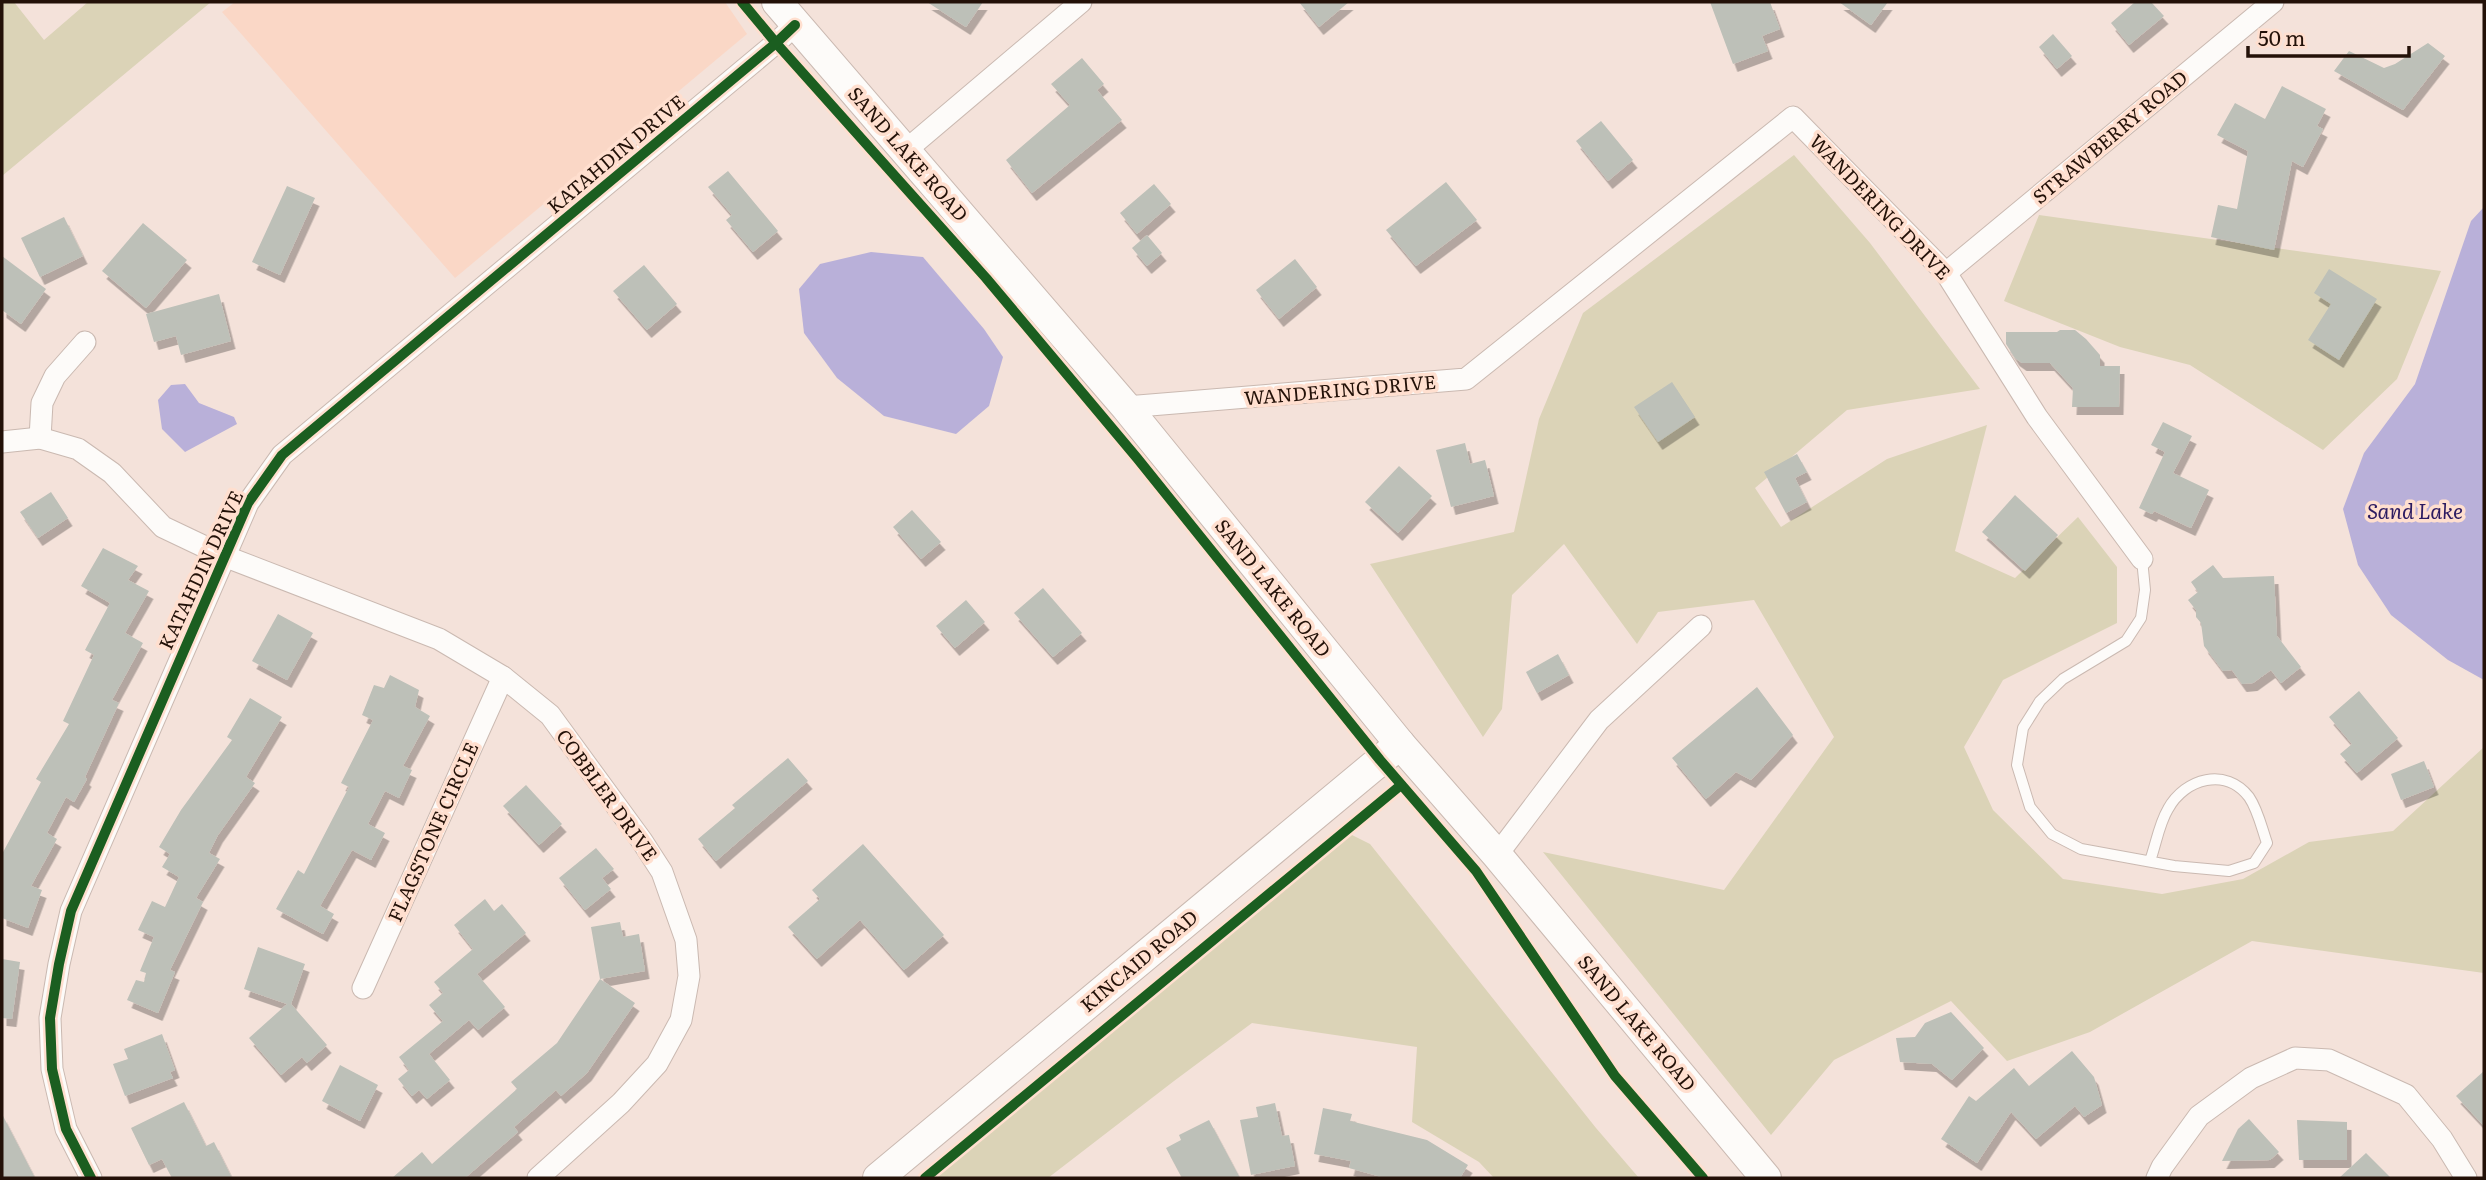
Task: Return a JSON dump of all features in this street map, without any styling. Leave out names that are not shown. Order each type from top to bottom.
[{"type":"main road","name":"SAND LAKE ROAD","points":[[777,2],[1126,407],[1400,744],[1497,855],[1766,1178]]},
{"type":"main road","name":"KINCAID ROAD","points":[[878,1178],[1400,744]]},
{"type":"street","points":[[905,151],[1082,2]]},
{"type":"street","name":"STRAWBERRY ROAD","points":[[1946,273],[2273,2]]},
{"type":"street","name":"KATAHDIN DRIVE","points":[[90,1178],[66,1129],[52,1069],[50,1018],[71,911],[248,503],[282,455],[796,25]]},
{"type":"street","name":"WANDERING DRIVE","points":[[1126,407],[1466,379],[1793,117],[1946,273],[2037,417],[2143,559]]},
{"type":"street","points":[[40,439],[42,404],[55,376],[85,342]]},
{"type":"street","name":"COBBLER DRIVE","points":[[2,442],[40,439],[78,449],[112,473],[163,527],[224,556],[439,639],[503,677],[550,715],[642,841],[662,872],[686,940],[689,976],[681,1020],[657,1064],[621,1103],[538,1178]]},
{"type":"street","points":[[1497,855],[1599,720],[1701,626]]},
{"type":"street","name":"FLAGSTONE CIRCLE","points":[[363,988],[503,677]]},
{"type":"street","points":[[2157,1178],[2199,1116],[2251,1078],[2295,1059],[2329,1060],[2406,1095],[2442,1139],[2466,1178]]},
{"type":"lane","name":"WANDERING DRIVE","points":[[2143,559],[2145,590],[2141,618],[2126,641],[2063,679],[2040,701],[2023,728],[2017,765],[2030,807],[2052,834],[2081,849],[2174,866],[2229,871],[2254,863],[2267,844],[2248,797],[2228,780],[2208,778],[2184,788],[2168,809],[2150,861]]},
{"type":"shaded area","points":[[2,2],[14,2],[44,40],[88,2],[211,2],[2,176]]},
{"type":"shaded area","points":[[235,2],[725,2],[747,34],[455,278],[222,12]]},
{"type":"shaded area","points":[[1794,155],[1870,243],[1980,389],[1847,410],[1755,488],[1781,527],[1887,459],[1987,425],[1955,551],[2015,578],[2078,517],[2117,567],[2117,623],[2003,680],[1964,747],[1993,810],[2063,879],[2162,894],[2243,879],[2309,842],[2393,831],[2484,747],[2484,973],[2252,941],[2090,1032],[2007,1061],[1951,1001],[1834,1060],[1771,1135],[1543,852],[1724,890],[1834,737],[1754,600],[1658,612],[1637,644],[1564,544],[1512,595],[1502,709],[1483,737],[1370,564],[1514,532],[1539,419],[1583,313]]},
{"type":"shaded area","points":[[2039,215],[2441,271],[2397,379],[2323,450],[2190,365],[2120,347],[2004,301]]},
{"type":"shaded area","points":[[1350,834],[1370,844],[1596,1128],[1639,1178],[1494,1178],[1479,1162],[1412,1122],[1417,1047],[1252,1023],[1048,1178],[929,1178]]},
{"type":"water","name":"Sand Lake","points":[[2484,207],[2484,680],[2448,660],[2391,615],[2358,565],[2343,509],[2364,453],[2415,384],[2471,221]]},
{"type":"water","points":[[871,252],[923,257],[984,329],[1003,357],[989,406],[956,434],[884,416],[837,378],[804,333],[799,289],[820,264]]},
{"type":"water","points":[[185,384],[199,403],[234,417],[237,424],[185,452],[162,429],[158,400],[171,385]]},
{"type":"building","points":[[927,2],[983,2],[966,27]]},
{"type":"building","points":[[1299,2],[1349,2],[1319,27]]},
{"type":"building","points":[[1710,2],[1770,2],[1780,29],[1762,36],[1768,51],[1733,64]]},
{"type":"building","points":[[1839,2],[1888,2],[1871,25]]},
{"type":"building","points":[[2135,2],[2151,2],[2164,16],[2129,45],[2111,23]]},
{"type":"building","points":[[2053,34],[2072,56],[2057,69],[2039,47]]},
{"type":"building","points":[[2428,43],[2445,56],[2403,110],[2334,71],[2349,51],[2384,68]]},
{"type":"building","points":[[1082,58],[1104,84],[1097,90],[1122,120],[1032,193],[1006,160],[1070,105],[1051,84]]},
{"type":"building","points":[[2282,86],[2326,109],[2317,126],[2323,129],[2303,167],[2292,161],[2274,250],[2211,237],[2218,205],[2237,209],[2248,151],[2217,135],[2235,103],[2265,119]]},
{"type":"building","points":[[1601,121],[1633,160],[1608,181],[1576,141]]},
{"type":"building","points":[[728,171],[778,231],[753,252],[726,220],[732,215],[708,187]]},
{"type":"building","points":[[1446,182],[1477,220],[1416,266],[1386,230]]},
{"type":"building","points":[[1154,184],[1171,204],[1137,234],[1120,213]]},
{"type":"building","points":[[287,186],[315,198],[280,275],[252,262]]},
{"type":"building","points":[[64,217],[83,256],[40,277],[21,238]]},
{"type":"building","points":[[143,223],[187,260],[146,308],[102,271]]},
{"type":"building","points":[[1147,235],[1162,253],[1147,266],[1132,248]]},
{"type":"building","points":[[2,256],[46,289],[21,324],[2,310]]},
{"type":"building","points":[[1295,259],[1317,287],[1279,319],[1256,290]]},
{"type":"building","points":[[644,265],[677,304],[647,330],[613,291]]},
{"type":"building","points":[[2329,269],[2377,299],[2339,360],[2308,340],[2331,304],[2314,293]]},
{"type":"building","points":[[219,294],[231,341],[181,355],[176,336],[154,342],[146,314]]},
{"type":"building","points":[[2075,330],[2086,339],[2100,355],[2100,366],[2120,366],[2119,407],[2072,407],[2073,388],[2050,363],[2022,363],[2015,358],[2006,344],[2006,332]]},
{"type":"building","points":[[1672,382],[1695,417],[1658,442],[1634,407]]},
{"type":"building","points":[[2163,422],[2192,436],[2173,473],[2209,490],[2191,528],[2154,511],[2152,514],[2139,508],[2165,452],[2151,445]]},
{"type":"building","points":[[1465,443],[1470,464],[1485,460],[1494,496],[1451,507],[1436,450]]},
{"type":"building","points":[[1797,454],[1807,472],[1795,478],[1807,502],[1786,513],[1764,472]]},
{"type":"building","points":[[1399,466],[1432,496],[1398,533],[1365,502]]},
{"type":"building","points":[[51,492],[68,518],[38,538],[20,512]]},
{"type":"building","points":[[2015,495],[2058,535],[2025,571],[1982,532]]},
{"type":"building","points":[[912,510],[941,542],[921,559],[893,527]]},
{"type":"building","points":[[103,548],[138,566],[128,580],[149,591],[125,633],[143,643],[112,700],[119,703],[85,777],[87,779],[74,802],[66,797],[47,833],[57,839],[31,886],[42,890],[28,928],[2,918],[2,854],[41,782],[36,779],[69,724],[63,721],[94,655],[85,650],[110,603],[81,586]]},
{"type":"building","points":[[2213,565],[2223,578],[2274,576],[2277,636],[2301,667],[2281,683],[2271,670],[2253,683],[2242,684],[2232,670],[2223,671],[2204,646],[2201,623],[2188,600],[2198,592],[2191,582]]},
{"type":"building","points":[[1043,588],[1082,633],[1053,657],[1014,613]]},
{"type":"building","points":[[966,600],[985,622],[955,648],[936,626]]},
{"type":"building","points":[[278,614],[313,633],[287,680],[252,661]]},
{"type":"building","points":[[1558,654],[1569,675],[1537,693],[1526,672]]},
{"type":"building","points":[[390,675],[419,690],[415,707],[430,716],[403,766],[412,770],[399,798],[385,791],[368,824],[385,833],[371,860],[352,850],[320,906],[334,914],[323,934],[276,909],[298,870],[304,874],[349,787],[341,783],[373,720],[362,715],[374,685],[384,688]]},
{"type":"building","points":[[1757,687],[1793,735],[1751,780],[1736,772],[1706,799],[1672,758]]},
{"type":"building","points":[[2359,691],[2398,738],[2357,773],[2340,754],[2352,744],[2329,717]]},
{"type":"building","points":[[250,698],[282,717],[246,777],[255,783],[218,835],[209,853],[220,859],[196,898],[203,902],[170,970],[175,972],[158,1013],[127,1000],[136,980],[144,982],[146,973],[140,971],[154,937],[138,930],[152,901],[165,907],[179,877],[162,867],[170,854],[159,847],[181,810],[232,740],[227,737]]},
{"type":"building","points":[[788,758],[808,781],[716,861],[698,839],[735,808],[732,805]]},
{"type":"building","points":[[2424,761],[2434,787],[2401,800],[2391,774]]},
{"type":"building","points":[[526,785],[562,824],[539,845],[503,806]]},
{"type":"building","points":[[863,844],[944,935],[904,970],[860,920],[817,959],[788,927],[820,899],[812,890]]},
{"type":"building","points":[[596,848],[614,869],[602,878],[611,889],[585,910],[559,878]]},
{"type":"building","points":[[485,899],[494,911],[502,904],[526,933],[477,974],[505,1007],[478,1030],[469,1020],[429,1054],[450,1080],[427,1099],[419,1090],[412,1096],[398,1079],[409,1070],[399,1057],[443,1021],[429,1005],[443,993],[434,982],[473,949],[454,925]]},
{"type":"building","points":[[620,922],[623,937],[639,934],[645,971],[600,979],[591,927]]},
{"type":"building","points":[[258,947],[305,964],[291,1004],[327,1045],[307,1063],[302,1057],[281,1075],[249,1038],[287,1004],[244,989]]},
{"type":"building","points":[[2,959],[20,962],[12,1019],[2,1018]]},
{"type":"building","points":[[600,979],[635,1003],[587,1073],[561,1096],[556,1090],[514,1127],[518,1132],[465,1178],[392,1178],[422,1152],[432,1164],[517,1089],[511,1082],[557,1043]]},
{"type":"building","points":[[1951,1012],[1984,1048],[1952,1080],[1932,1064],[1900,1062],[1896,1038],[1915,1037],[1925,1023]]},
{"type":"building","points":[[162,1034],[175,1070],[170,1072],[173,1078],[125,1096],[113,1064],[128,1059],[124,1049]]},
{"type":"building","points":[[2072,1051],[2094,1077],[2102,1105],[2084,1117],[2075,1106],[2036,1139],[2011,1112],[1977,1163],[1941,1139],[1969,1096],[1976,1101],[2014,1068],[2029,1086]]},
{"type":"building","points":[[340,1065],[378,1085],[360,1121],[322,1101]]},
{"type":"building","points":[[2484,1071],[2484,1126],[2456,1096]]},
{"type":"building","points":[[184,1102],[206,1146],[214,1142],[232,1178],[172,1178],[162,1159],[149,1165],[131,1128]]},
{"type":"building","points":[[1275,1103],[1282,1136],[1289,1135],[1295,1166],[1251,1175],[1240,1120],[1258,1117],[1256,1107]]},
{"type":"building","points":[[1323,1108],[1352,1114],[1350,1121],[1427,1140],[1468,1165],[1460,1178],[1385,1178],[1349,1168],[1351,1161],[1314,1154]]},
{"type":"building","points":[[2,1114],[35,1178],[2,1178]]},
{"type":"building","points":[[2249,1119],[2279,1152],[2270,1160],[2222,1161],[2238,1129]]},
{"type":"building","points":[[1209,1120],[1240,1178],[1182,1178],[1166,1148],[1181,1140],[1179,1135]]},
{"type":"building","points":[[2297,1120],[2347,1122],[2347,1160],[2299,1160]]},
{"type":"building","points":[[2366,1153],[2391,1178],[2339,1178]]},
{"type":"cycle path","points":[[742,2],[986,278],[1137,458],[1380,760],[1476,871],[1615,1076],[1703,1178]]},
{"type":"cycle path","points":[[91,1178],[66,1129],[52,1069],[50,1018],[71,911],[248,503],[282,455],[795,25]]},
{"type":"cycle path","points":[[925,1178],[1401,785]]}]
